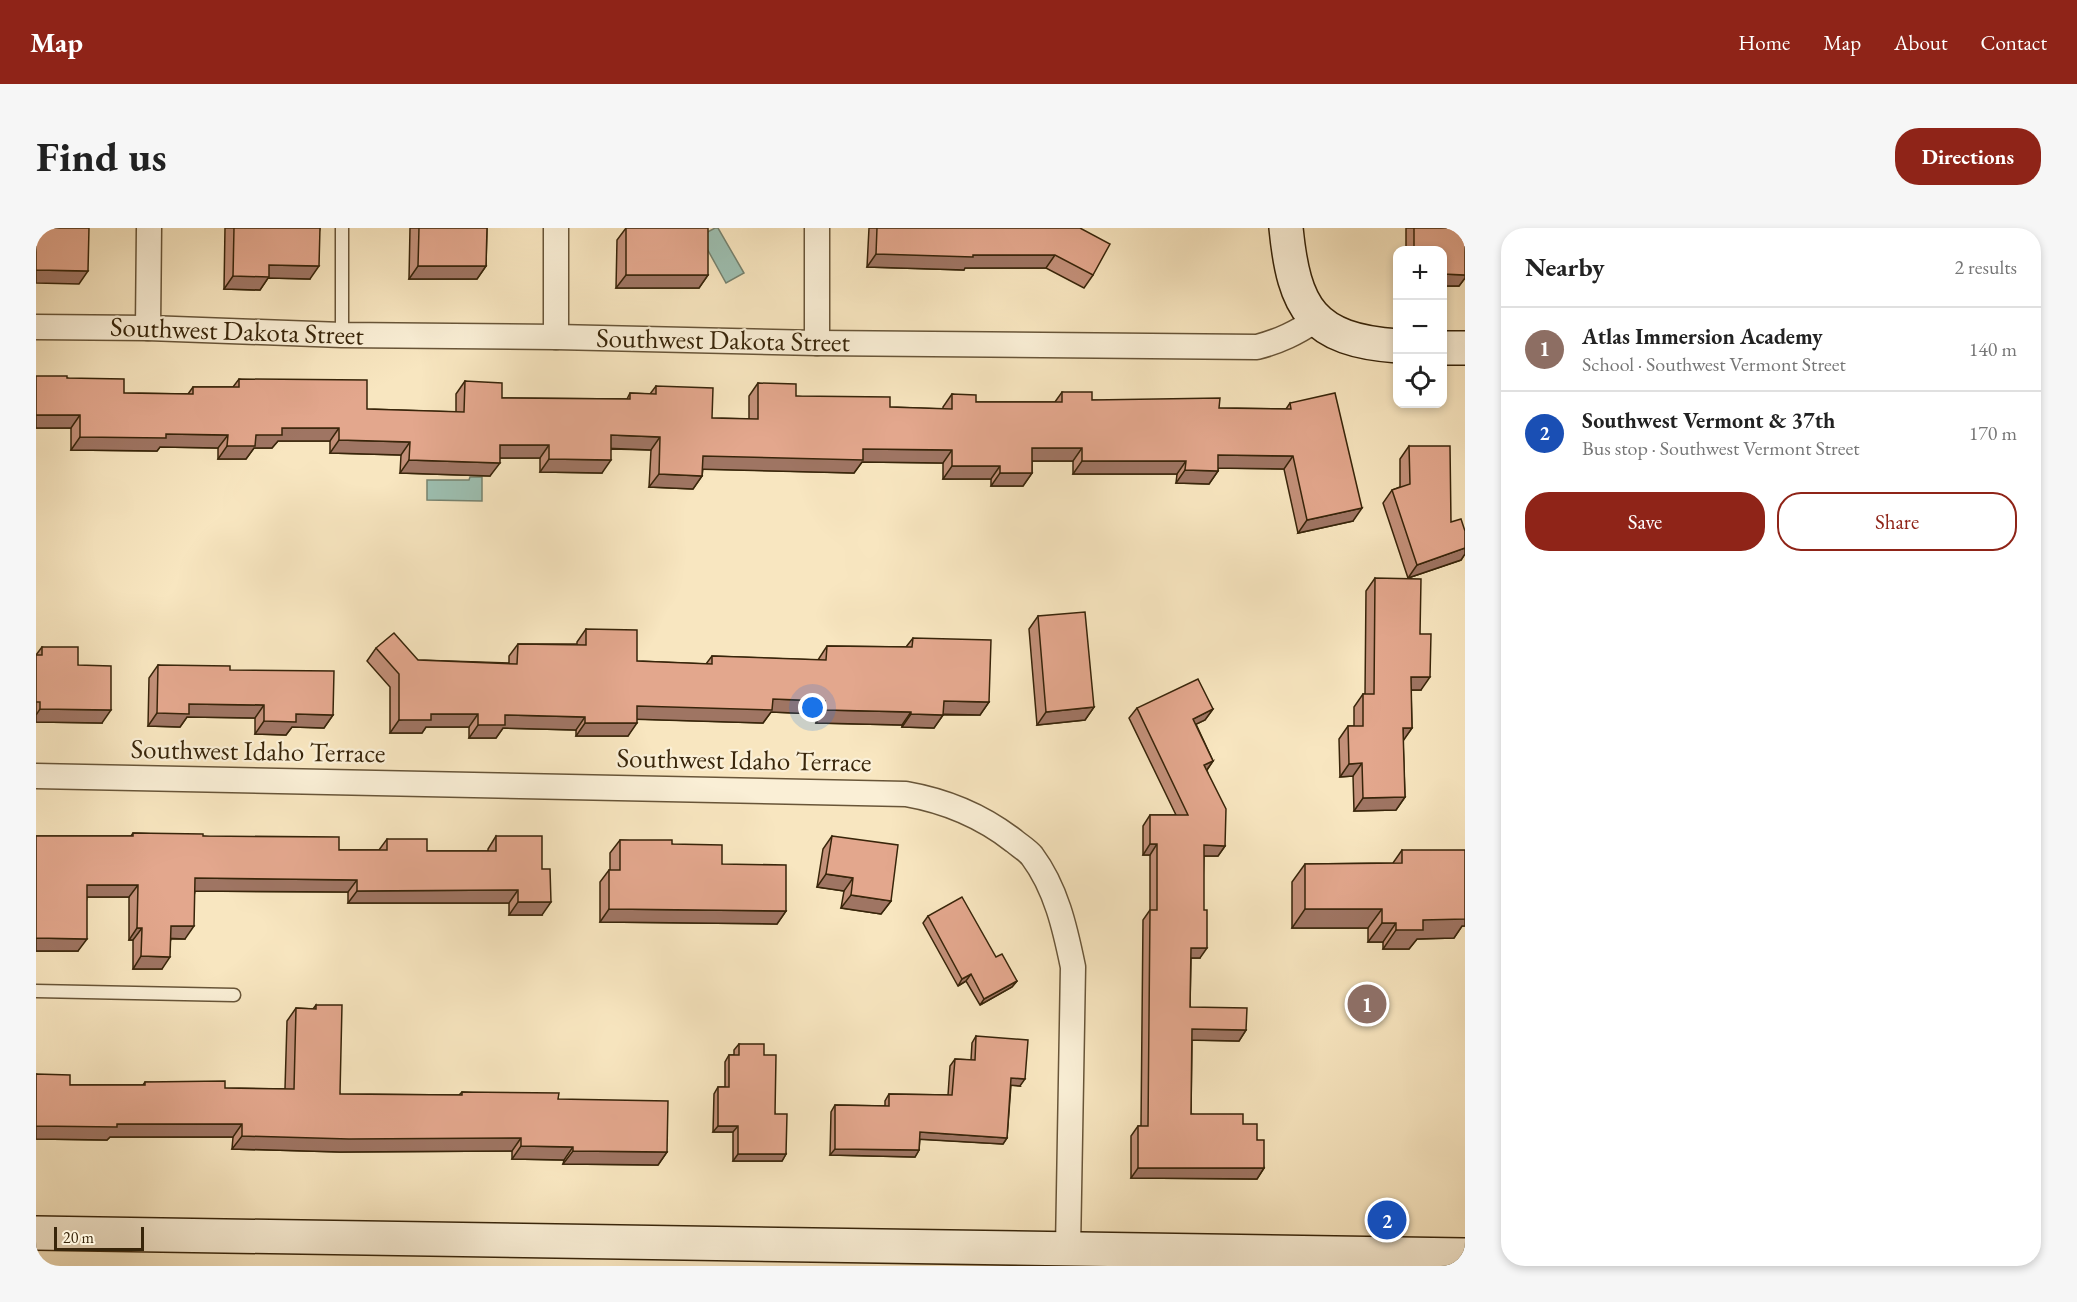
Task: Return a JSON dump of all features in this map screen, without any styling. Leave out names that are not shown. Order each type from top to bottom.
[{"type":"main road","points":[[1286,228],[1289,254],[1298,292],[1316,320],[1341,335],[1378,345],[1393,346]]},
{"type":"main road","points":[[1447,348],[1465,348]]},
{"type":"main road","points":[[36,1233],[1068,1249],[1269,1259],[1465,1255]]},
{"type":"street","points":[[148,328],[149,228]]},
{"type":"street","points":[[556,228],[556,337]]},
{"type":"street","points":[[817,228],[817,343]]},
{"type":"street","name":"Southwest Dakota Street","points":[[36,327],[817,343],[1257,347],[1294,335],[1316,320]]},
{"type":"street","name":"Southwest Idaho Terrace","points":[[36,776],[906,794],[931,798],[971,813],[1004,833],[1031,854],[1052,891],[1065,927],[1073,967],[1068,1249]]},
{"type":"lane","points":[[342,228],[342,335]]},
{"type":"lane","points":[[36,991],[234,995]]},
{"type":"shaded area","points":[[718,228],[744,273],[726,283],[700,236]]},
{"type":"shaded area","points":[[470,477],[482,477],[482,501],[427,500],[427,480],[469,480]]},
{"type":"building","points":[[36,228],[89,228],[88,271],[36,270]]},
{"type":"building","points":[[234,228],[320,228],[319,266],[269,265],[269,277],[233,276]]},
{"type":"building","points":[[419,228],[487,228],[486,266],[418,266]]},
{"type":"building","points":[[626,228],[708,228],[708,275],[626,275]]},
{"type":"building","points":[[877,228],[1080,228],[1110,244],[1093,275],[1055,255],[973,255],[973,257],[876,254]]},
{"type":"building","points":[[1414,228],[1465,228],[1465,275],[1447,274],[1447,246],[1414,246]]},
{"type":"building","points":[[36,376],[124,379],[124,393],[193,394],[193,387],[239,387],[239,379],[367,380],[367,409],[464,412],[465,381],[502,383],[502,398],[630,399],[630,393],[656,394],[656,386],[713,388],[712,418],[758,419],[758,383],[796,384],[796,396],[890,397],[890,407],[952,409],[952,394],[976,395],[976,402],[1062,402],[1062,392],[1092,392],[1092,400],[1220,398],[1219,408],[1291,409],[1290,403],[1335,393],[1362,508],[1307,520],[1293,456],[1218,455],[1218,471],[1185,470],[1186,461],[1082,461],[1082,448],[1032,448],[1032,473],[1000,473],[1000,466],[952,466],[952,450],[863,449],[863,460],[703,456],[702,476],[659,474],[660,437],[611,435],[611,460],[549,459],[549,445],[500,445],[500,463],[409,460],[410,442],[339,440],[339,428],[282,428],[282,435],[256,435],[255,446],[227,446],[228,435],[166,434],[166,438],[80,437],[80,415],[36,415]]},
{"type":"building","points":[[1409,446],[1450,446],[1451,522],[1461,519],[1465,531],[1465,548],[1417,565],[1392,490],[1410,484]]},
{"type":"building","points":[[1375,578],[1421,579],[1420,634],[1431,634],[1430,677],[1411,677],[1412,728],[1403,728],[1405,797],[1363,798],[1362,763],[1349,764],[1348,726],[1363,726],[1363,694],[1374,694]]},
{"type":"building","points":[[1085,612],[1094,707],[1046,712],[1038,616]]},
{"type":"building","points":[[586,629],[637,630],[637,661],[712,664],[712,656],[826,660],[827,646],[912,647],[913,638],[991,640],[989,702],[944,701],[943,715],[825,710],[825,701],[773,699],[772,710],[637,706],[637,723],[585,723],[585,717],[505,715],[505,725],[478,725],[478,714],[431,714],[431,720],[399,720],[399,674],[376,648],[394,633],[418,660],[517,664],[518,644],[586,645]]},
{"type":"building","points":[[42,647],[78,647],[78,665],[111,666],[111,710],[40,709],[40,702],[36,702],[36,655],[42,655]]},
{"type":"building","points":[[158,665],[230,666],[230,670],[334,671],[333,715],[296,714],[296,722],[264,721],[264,705],[189,704],[189,714],[157,713]]},
{"type":"building","points":[[1198,679],[1213,709],[1193,719],[1213,761],[1204,765],[1226,809],[1225,846],[1204,845],[1204,910],[1207,910],[1207,948],[1191,948],[1190,1007],[1247,1008],[1246,1030],[1192,1029],[1191,1114],[1243,1114],[1243,1124],[1257,1124],[1257,1140],[1264,1140],[1264,1168],[1138,1168],[1138,1126],[1148,1126],[1150,910],[1157,910],[1157,844],[1150,844],[1150,815],[1188,815],[1137,708]]},
{"type":"building","points":[[133,833],[339,837],[339,850],[387,850],[387,839],[427,839],[427,851],[496,851],[496,836],[542,836],[542,869],[550,869],[551,902],[518,902],[518,890],[357,891],[357,880],[195,878],[194,926],[171,926],[170,957],[141,956],[142,928],[137,928],[138,885],[87,885],[87,939],[36,938],[36,836],[133,836]]},
{"type":"building","points":[[832,836],[898,845],[891,901],[851,895],[853,878],[826,874]]},
{"type":"building","points":[[620,840],[672,840],[672,844],[722,845],[722,864],[786,865],[786,911],[609,909],[609,870],[620,870]]},
{"type":"building","points":[[1402,850],[1465,850],[1465,919],[1423,920],[1423,930],[1396,930],[1396,923],[1382,923],[1382,909],[1305,909],[1305,864],[1402,863]]},
{"type":"building","points":[[962,897],[996,957],[1002,954],[1017,981],[984,999],[971,974],[962,979],[928,916]]},
{"type":"building","points":[[316,1005],[342,1005],[340,1094],[559,1093],[558,1099],[668,1101],[667,1152],[573,1151],[573,1147],[521,1146],[521,1138],[349,1139],[242,1136],[242,1124],[36,1126],[36,1074],[70,1075],[70,1085],[145,1085],[145,1082],[225,1081],[225,1088],[294,1089],[296,1008],[316,1009]]},
{"type":"building","points":[[976,1036],[1028,1040],[1025,1079],[1011,1078],[1007,1138],[920,1132],[919,1150],[835,1149],[835,1105],[889,1106],[889,1094],[952,1095],[955,1059],[975,1060]]},
{"type":"building","points":[[739,1044],[764,1044],[764,1055],[776,1055],[775,1114],[787,1114],[786,1154],[738,1154],[738,1126],[718,1126],[718,1087],[729,1087],[729,1055],[739,1055]]},
{"type":"place","name":"Atlas Immersion Academy","points":[[1367,1004]]},
{"type":"place","name":"Southwest Vermont & 37th","points":[[1387,1220]]}]
